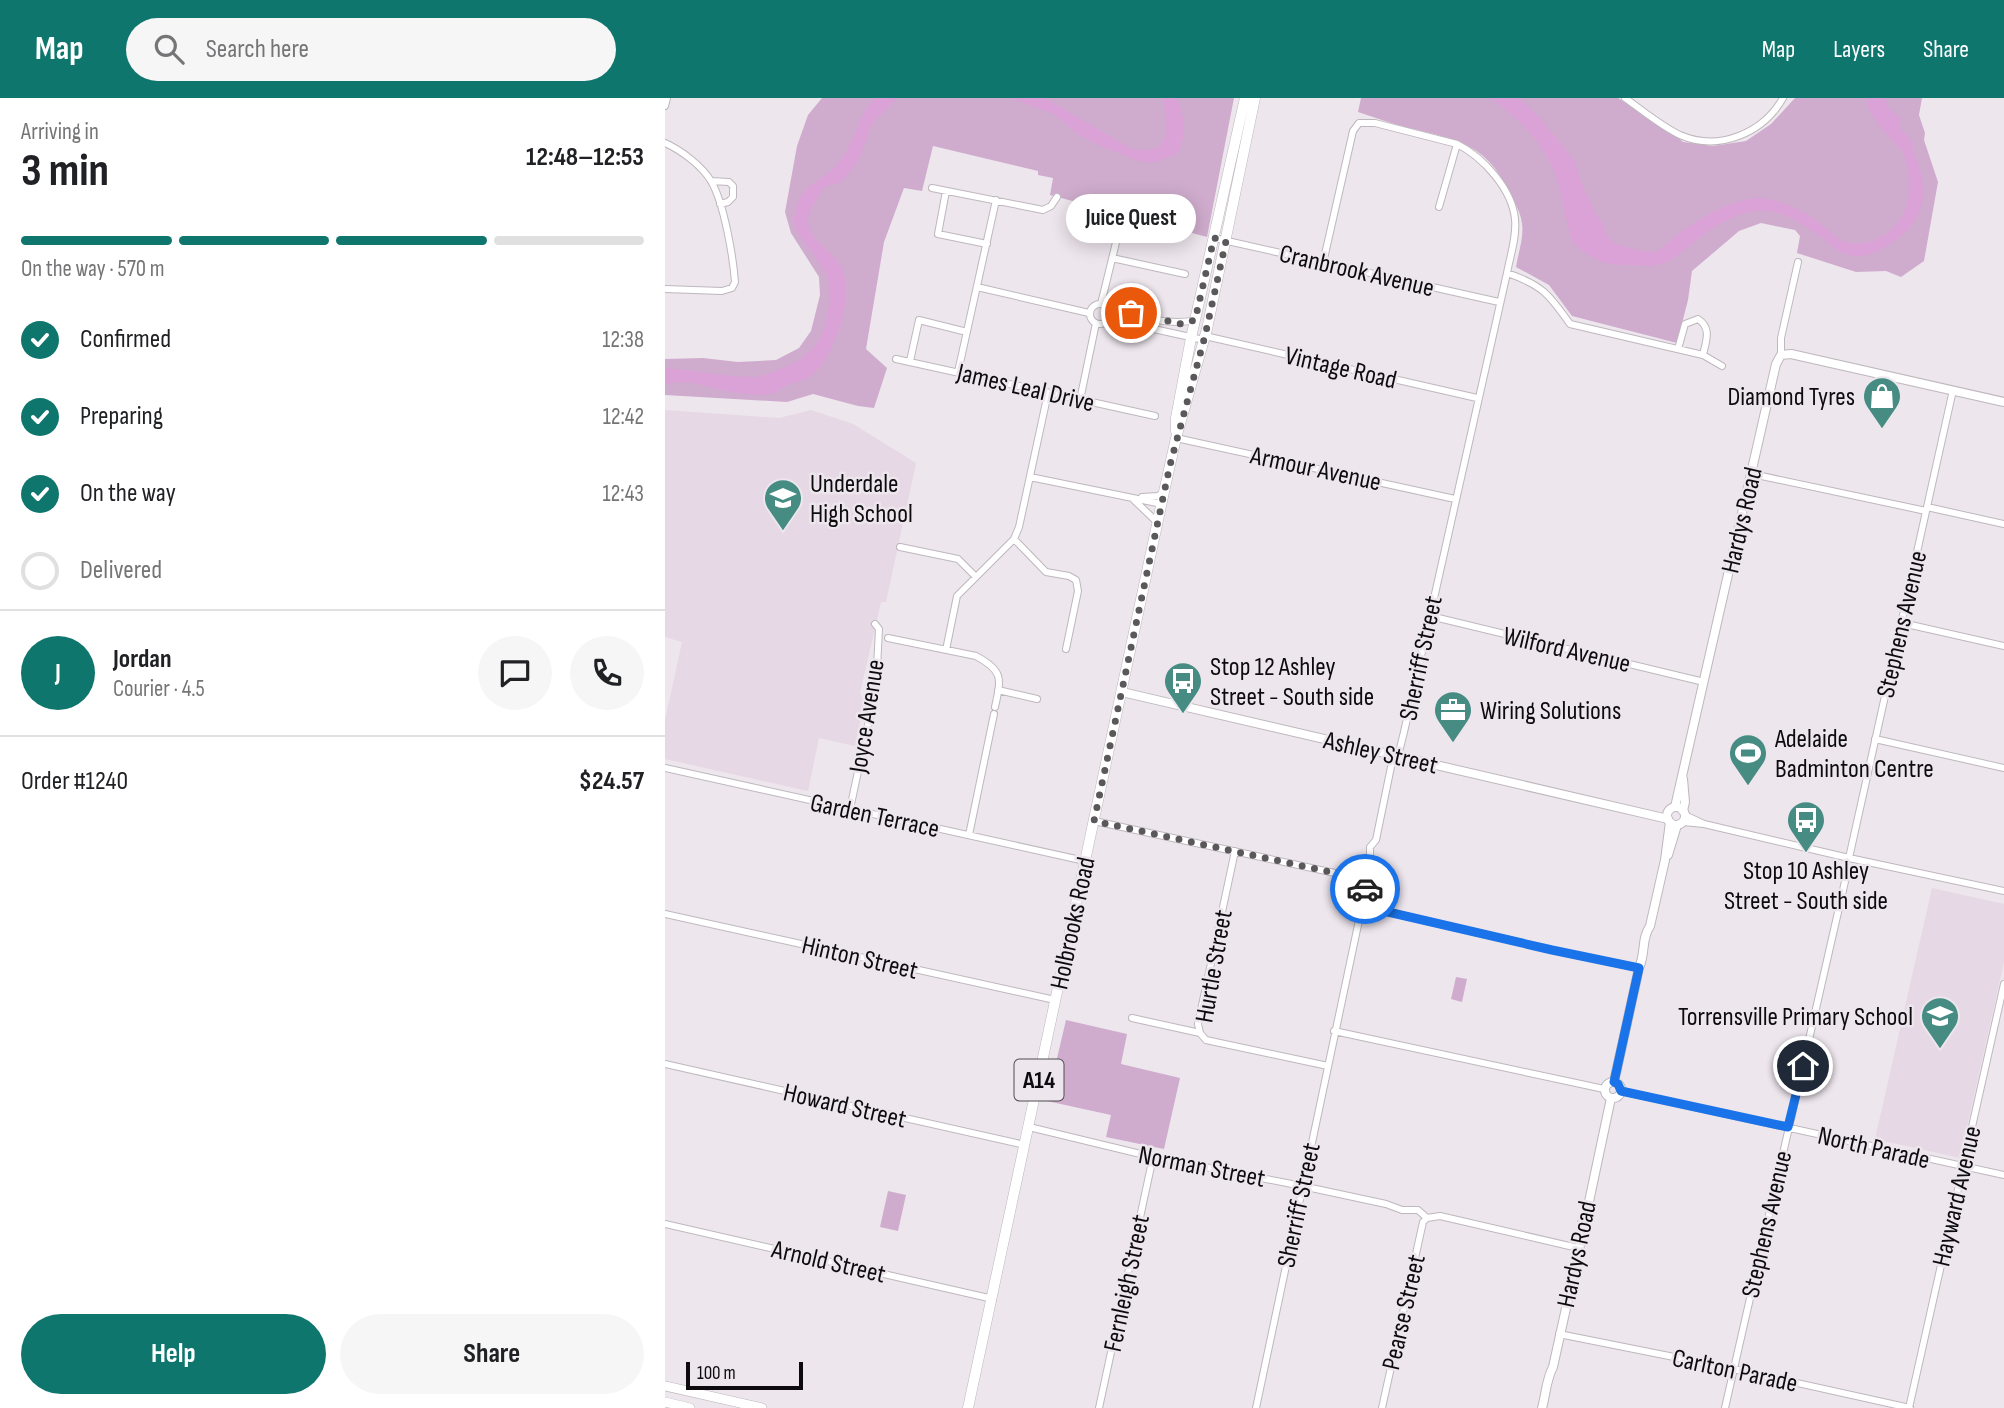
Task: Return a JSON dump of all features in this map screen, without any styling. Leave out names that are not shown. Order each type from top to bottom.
[{"type":"main road","name":"Holbrooks Road","points":[[1176,438],[1176,418],[1191,338],[1245,98]]},
{"type":"main road","name":"Holbrooks Road","points":[[969,1405],[1164,492],[1176,438],[1205,338],[1255,98]]},
{"type":"main road","points":[[665,1387],[762,1408]]},
{"type":"main road","points":[[665,1402],[690,1408]]},
{"type":"street","points":[[665,106],[667,98]]},
{"type":"street","points":[[1625,98],[1679,134],[1713,141],[1750,132],[1775,112],[1783,98]]},
{"type":"street","name":"Sherriff Street","points":[[1256,1408],[1362,906],[1365,889],[1361,881],[1370,869],[1370,847],[1376,840],[1392,762],[1398,756],[1507,273],[1515,235],[1515,217],[1509,199],[1482,161],[1457,144],[1374,123],[1359,123],[1353,131],[1323,263]]},
{"type":"street","points":[[665,143],[692,161],[711,181],[720,204],[735,282],[731,288],[722,291],[665,289]]},
{"type":"street","points":[[1439,207],[1457,144]]},
{"type":"street","points":[[711,181],[729,182],[733,186],[733,197],[720,204]]},
{"type":"street","points":[[932,188],[1043,210],[1051,206],[1057,197]]},
{"type":"street","points":[[946,191],[938,234],[987,244]]},
{"type":"street","points":[[958,372],[996,201]]},
{"type":"street","points":[[1109,315],[1101,304],[1121,222]]},
{"type":"street","name":"Cranbrook Avenue","points":[[1214,238],[1499,302]]},
{"type":"street","points":[[1112,258],[1185,274]]},
{"type":"street","name":"Hardys Road","points":[[1614,1082],[1644,956],[1645,933],[1650,926],[1668,856],[1679,784],[1683,779],[1776,364],[1781,355],[1781,338],[1798,262]]},
{"type":"street","points":[[1507,273],[1530,281],[1549,295],[1570,324],[1703,355],[1722,366]]},
{"type":"street","points":[[977,287],[1090,313]]},
{"type":"street","points":[[1101,304],[1095,305],[1090,313],[1091,319],[1096,323],[1103,323],[1109,315],[1131,313],[1181,324],[1195,320]]},
{"type":"street","name":"Vintage Road","points":[[1109,315],[1191,338],[1205,338],[1477,398]]},
{"type":"street","points":[[1678,349],[1685,324],[1699,319],[1705,323],[1708,332],[1703,355]]},
{"type":"street","points":[[910,361],[919,320],[967,332]]},
{"type":"street","points":[[1080,400],[1096,323]]},
{"type":"street","points":[[1781,355],[1791,354],[2004,401]]},
{"type":"street","name":"James Leal Drive","points":[[896,359],[1155,416]]},
{"type":"street","name":"Stephens Avenue","points":[[1849,858],[1953,390]]},
{"type":"street","points":[[946,650],[957,596],[1014,540],[1048,393]]},
{"type":"street","name":"Armour Avenue","points":[[1176,438],[1455,499]]},
{"type":"street","points":[[1752,474],[2004,524]]},
{"type":"street","points":[[1030,477],[1162,504]]},
{"type":"street","points":[[1130,497],[1158,496],[1164,492]]},
{"type":"street","points":[[1130,497],[1158,523]]},
{"type":"street","points":[[1014,540],[1046,572],[1076,580],[1078,590],[1066,649]]},
{"type":"street","points":[[900,547],[958,559],[975,576]]},
{"type":"street","name":"Wilford Avenue","points":[[1430,617],[1704,681]]},
{"type":"street","points":[[1902,623],[2004,646]]},
{"type":"street","name":"Joyce Avenue","points":[[850,809],[876,687],[879,629],[875,624]]},
{"type":"street","points":[[888,638],[976,656],[997,671],[1000,681],[995,711],[969,835]]},
{"type":"street","points":[[998,690],[1037,699]]},
{"type":"street","name":"Ashley Street","points":[[1122,692],[2004,891]]},
{"type":"street","points":[[1875,739],[2004,768]]},
{"type":"street","name":"Garden Terrace","points":[[665,768],[1085,862]]},
{"type":"street","points":[[1094,821],[1358,878],[1361,881]]},
{"type":"street","name":"Hurtle Street","points":[[1235,851],[1198,1024],[1200,1034],[1206,1040],[1328,1066]]},
{"type":"street","name":"Stephens Avenue","points":[[1725,1408],[1846,877]]},
{"type":"street","points":[[1362,906],[1639,968]]},
{"type":"street","name":"Hinton Street","points":[[665,914],[1055,1000]]},
{"type":"street","name":"Hayward Avenue","points":[[1909,1408],[2004,985]]},
{"type":"street","points":[[1132,1018],[1200,1034]]},
{"type":"street","points":[[1335,1031],[1604,1090],[1611,1098],[1616,1098],[1621,1091],[1614,1082],[1606,1085],[1604,1090]]},
{"type":"street","name":"Howard Street","points":[[665,1064],[1025,1145]]},
{"type":"street","name":"North Parade","points":[[1621,1091],[2004,1175]]},
{"type":"street","name":"Hardys Road","points":[[1542,1408],[1548,1392],[1547,1382],[1611,1098]]},
{"type":"street","name":"Norman Street","points":[[1029,1127],[1153,1157],[1387,1204],[1402,1210],[1418,1210],[1427,1218],[1440,1216],[1578,1248]]},
{"type":"street","name":"Fernleigh Street","points":[[1099,1408],[1153,1157]]},
{"type":"street","name":"Pearse Street","points":[[1382,1408],[1423,1222],[1427,1218]]},
{"type":"street","name":"Arnold Street","points":[[665,1224],[993,1299]]},
{"type":"street","name":"Carlton Parade","points":[[1559,1334],[1909,1408]]},
{"type":"shaded area","points":[[822,98],[1234,98],[1207,237],[1050,195],[1053,178],[1038,175],[1038,171],[933,146],[922,191],[904,188],[884,242],[866,349],[887,368],[874,408],[813,394],[787,402],[665,395],[665,359],[703,358],[738,362],[776,360],[799,348],[811,331],[820,295],[819,277],[791,233],[785,212],[797,146],[808,115]]},
{"type":"shaded area","points":[[876,98],[897,98],[872,124],[860,157],[847,176],[841,182],[824,187],[808,217],[815,239],[839,263],[846,289],[841,322],[820,367],[808,378],[768,394],[747,394],[692,383],[665,384],[665,368],[733,376],[763,376],[794,362],[815,346],[826,322],[829,284],[825,273],[795,226],[796,207],[806,190],[843,157],[861,118]]},
{"type":"shaded area","points":[[1012,98],[1045,98],[1132,149],[1146,150],[1155,148],[1165,138],[1163,98],[1177,98],[1183,119],[1183,138],[1178,153],[1157,162],[1141,162],[1081,136],[1053,114]]},
{"type":"shaded area","points":[[1361,98],[1618,98],[1683,142],[1713,146],[1746,141],[1771,124],[1795,98],[1922,98],[1919,115],[1938,182],[1924,261],[1901,277],[1886,271],[1856,272],[1797,253],[1800,236],[1795,230],[1761,223],[1739,231],[1692,271],[1677,343],[1572,316],[1549,285],[1516,267],[1522,234],[1521,220],[1510,193],[1490,163],[1480,153],[1454,140],[1358,112]]},
{"type":"shaded area","points":[[1490,98],[1519,98],[1540,118],[1574,160],[1582,184],[1606,234],[1616,244],[1641,251],[1656,252],[1679,233],[1708,215],[1739,201],[1757,198],[1794,207],[1849,243],[1873,241],[1883,236],[1899,221],[1906,209],[1909,180],[1897,137],[1872,98],[1886,98],[1891,110],[1901,118],[1899,126],[1921,172],[1922,203],[1908,230],[1893,242],[1867,255],[1845,254],[1807,227],[1782,214],[1764,210],[1745,213],[1719,224],[1662,264],[1647,266],[1606,263],[1593,258],[1573,243],[1558,183],[1547,158],[1522,124]]},
{"type":"shaded area","name":"Underdale High School","points":[[665,410],[779,418],[811,410],[853,424],[916,463],[886,602],[881,602],[860,693],[864,703],[855,746],[819,738],[808,791],[665,759],[665,720],[682,642],[665,637]]},
{"type":"shaded area","name":"Torrensville Primary School","points":[[1932,888],[2004,904],[2004,962],[1960,1158],[1875,1139]]},
{"type":"shaded area","points":[[1456,977],[1467,979],[1462,1002],[1451,999]]},
{"type":"shaded area","points":[[1066,1020],[1127,1034],[1121,1064],[1180,1078],[1164,1149],[1106,1137],[1111,1115],[1047,1101]]},
{"type":"shaded area","points":[[888,1191],[906,1195],[898,1231],[880,1227]]},
{"type":"waterway","points":[[1876,98],[1874,105],[1906,145]]},
{"type":"way so far","points":[[1131,313],[1181,324],[1195,320],[1214,238],[1226,241],[1205,336],[1176,438],[1094,821],[1358,878],[1365,889]]},
{"type":"place","name":"Juice Quest","points":[[1131,313]]},
{"type":"place","name":"Diamond Tyres","points":[[1882,430]]},
{"type":"place","name":"Underdale High School","points":[[783,532]]},
{"type":"place","name":"Stop 12 Ashley Street - South side","points":[[1183,715]]},
{"type":"place","name":"Wiring Solutions","points":[[1453,744]]},
{"type":"place","name":"Adelaide Badminton Centre","points":[[1748,787]]},
{"type":"place","name":"Stop 10 Ashley Street - South side","points":[[1806,854]]},
{"type":"place","name":"Torrensville Primary School","points":[[1940,1050]]},
{"type":"route","points":[[1365,889],[1362,906],[1639,968],[1614,1082],[1621,1087],[1621,1091],[1788,1127],[1803,1066]]}]
